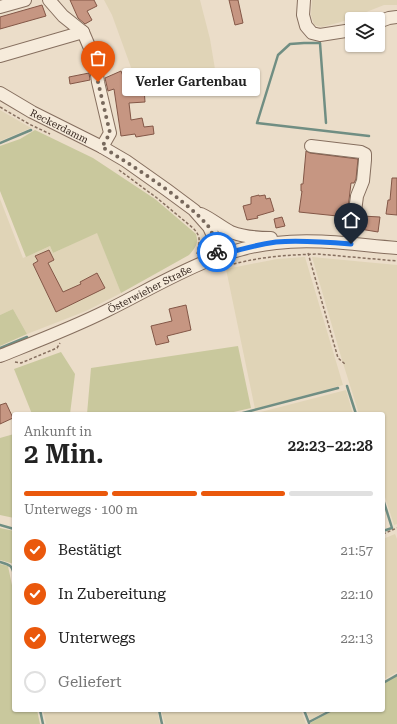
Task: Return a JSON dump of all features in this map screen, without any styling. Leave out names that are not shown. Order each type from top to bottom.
[{"type":"street","points":[[0,7],[25,0]]},
{"type":"street","points":[[48,0],[63,16],[84,32],[95,60],[98,82],[110,133],[102,147]]},
{"type":"street","points":[[304,0],[303,15],[306,26],[312,33],[320,35],[345,31]]},
{"type":"street","points":[[385,19],[397,17]]},
{"type":"street","points":[[0,56],[84,32]]},
{"type":"street","name":"Reckerdamm","points":[[0,93],[32,112],[82,136],[126,161],[194,210],[209,228],[214,238],[221,262]]},
{"type":"street","points":[[311,146],[361,152],[365,154],[363,181],[357,196],[349,240]]},
{"type":"street","name":"Österwieher Straße","points":[[194,210],[231,232],[248,237],[324,236],[376,246]]},
{"type":"street","points":[[219,225],[225,232],[232,252]]},
{"type":"street","name":"Österwieher Straße","points":[[0,356],[99,315],[177,275],[200,265],[221,262],[232,252],[249,247],[276,242],[307,241],[397,248]]},
{"type":"path","points":[[0,107],[29,124],[55,136]]},
{"type":"path","points":[[118,169],[157,198],[198,233],[200,239],[196,258],[200,265]]},
{"type":"path","points":[[307,241],[308,254],[338,358],[345,364]]},
{"type":"path","points":[[221,262],[308,254],[397,261]]},
{"type":"path","points":[[385,533],[397,528]]},
{"type":"shaded area","points":[[104,0],[200,0],[210,39],[217,81],[137,84],[112,15]]},
{"type":"shaded area","points":[[312,0],[397,0],[397,5],[384,5],[366,12],[345,12],[345,20],[322,27],[314,25],[311,15]]},
{"type":"shaded area","points":[[0,110],[31,128],[0,141]]},
{"type":"shaded area","points":[[0,199],[23,258],[50,246],[53,253],[97,232],[121,293],[86,311],[27,334],[13,309],[0,315]]},
{"type":"shaded area","points":[[305,257],[343,385],[255,409],[226,269],[277,259]]},
{"type":"shaded area","points":[[312,257],[397,265],[397,524],[394,525],[385,497],[385,412],[358,412]]},
{"type":"shaded area","points":[[346,390],[352,412],[261,412]]},
{"type":"shaded area","points":[[395,534],[397,539],[397,672],[385,679],[385,538]]},
{"type":"shaded area","points":[[43,712],[157,712],[160,724],[46,724]]},
{"type":"shaded area","points":[[162,712],[302,712],[306,724],[165,724]]},
{"type":"shaded area","points":[[307,712],[324,712],[310,720]]},
{"type":"green space","points":[[35,130],[93,158],[155,199],[196,234],[196,246],[189,255],[121,293],[97,233],[53,253],[50,246],[26,257],[0,191],[0,146],[20,139]]},
{"type":"green space","points":[[13,309],[27,334],[0,346],[0,315]]},
{"type":"green space","points":[[238,346],[251,408],[234,412],[87,412],[91,368]]},
{"type":"green space","points":[[61,352],[75,374],[70,412],[31,412],[14,369]]},
{"type":"green space","points":[[12,435],[12,518],[0,515],[0,438]]},
{"type":"green space","points":[[0,528],[12,531],[12,563],[0,560]]},
{"type":"green space","points":[[0,564],[8,566],[12,585],[12,712],[37,712],[40,724],[0,724]]},
{"type":"green space","points":[[397,676],[397,724],[310,723],[330,712],[385,712],[385,682]]},
{"type":"building","points":[[70,0],[94,0],[97,6],[87,11],[92,20],[85,24],[78,18]]},
{"type":"building","points":[[229,0],[238,0],[243,23],[235,25]]},
{"type":"building","points":[[42,5],[46,16],[0,29],[0,17]]},
{"type":"building","points":[[121,71],[128,89],[144,88],[145,102],[129,103],[131,120],[142,118],[144,127],[153,126],[154,134],[136,137],[135,134],[121,136],[114,89],[108,91],[105,78]]},
{"type":"building","points":[[89,73],[90,80],[70,84],[69,77]]},
{"type":"building","points":[[306,151],[310,153],[358,159],[356,179],[354,183],[351,183],[347,217],[299,212],[302,191],[301,184],[303,184]]},
{"type":"building","points":[[392,178],[397,178],[397,215],[386,214],[388,200],[390,200]]},
{"type":"building","points":[[265,195],[266,199],[270,198],[274,211],[257,216],[258,218],[247,220],[243,206],[251,204],[251,197]]},
{"type":"building","points":[[362,216],[380,217],[378,232],[360,229]]},
{"type":"building","points":[[282,217],[285,226],[276,228],[274,219]]},
{"type":"building","points":[[49,250],[54,260],[48,263],[63,292],[81,284],[80,282],[97,273],[105,288],[56,312],[33,264],[38,261],[35,256]]},
{"type":"building","points":[[186,305],[191,330],[167,336],[169,342],[156,345],[151,326],[172,321],[169,309]]},
{"type":"building","points":[[6,403],[12,418],[0,424],[0,405]]},
{"type":"waterway","points":[[326,123],[320,43],[290,44],[278,55],[257,123],[369,136]]},
{"type":"waterway","points":[[0,143],[31,130]]},
{"type":"waterway","points":[[0,348],[27,337]]},
{"type":"waterway","points":[[347,386],[355,412]]},
{"type":"waterway","points":[[247,412],[338,388]]},
{"type":"waterway","points":[[385,505],[392,528],[385,530]]},
{"type":"waterway","points":[[0,525],[12,528]]},
{"type":"waterway","points":[[0,562],[10,566],[12,569]]},
{"type":"waterway","points":[[385,682],[397,675]]},
{"type":"waterway","points":[[40,712],[43,724]]},
{"type":"waterway","points":[[159,712],[162,724]]},
{"type":"waterway","points":[[305,712],[309,723]]},
{"type":"waterway","points":[[309,722],[328,712]]},
{"type":"way so far","points":[[98,82],[110,133],[102,147],[126,161],[194,210],[209,228],[214,238],[217,252]]},
{"type":"place","name":"Verler Gartenbau","points":[[98,82]]},
{"type":"route","points":[[217,252],[218,256],[249,247],[276,242],[307,241],[351,244]]}]
